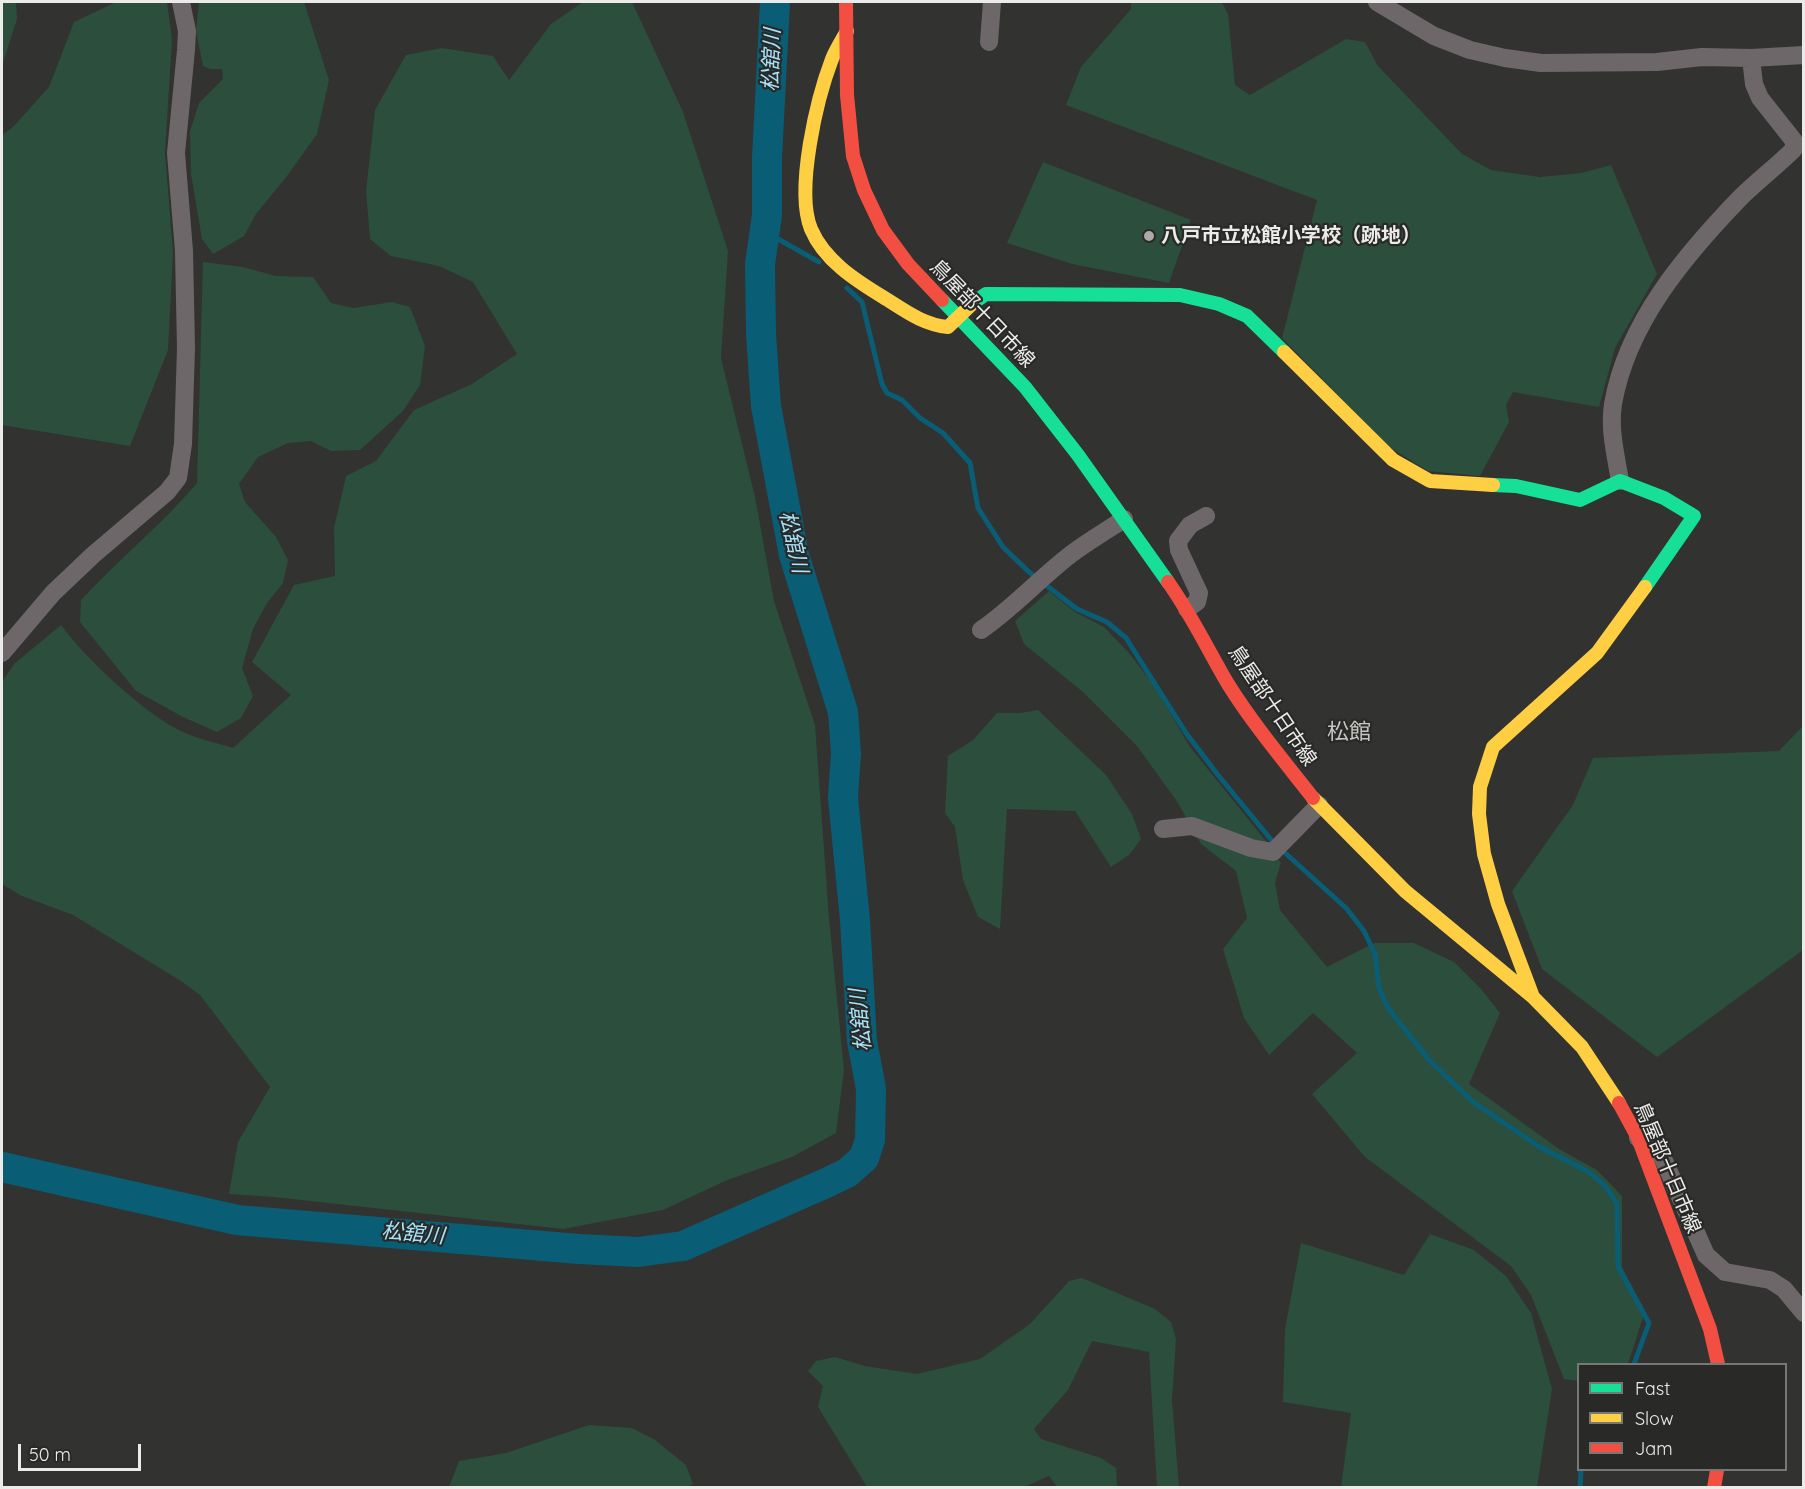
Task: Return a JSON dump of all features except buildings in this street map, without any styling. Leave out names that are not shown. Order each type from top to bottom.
[{"type":"street","points":[[2,653],[53,593],[93,555],[167,492],[178,478],[183,444],[186,348],[184,251],[176,153],[187,31],[181,2]]},
{"type":"street","name":"鳥屋部十日市線","points":[[846,2],[848,120],[854,156],[864,190],[883,230],[908,264],[1025,387],[1078,454],[1187,609],[1229,685],[1275,750],[1319,805],[1405,891],[1533,997],[1582,1047],[1613,1091],[1638,1138],[1710,1329],[1718,1363]]},
{"type":"street","points":[[989,42],[992,2]]},
{"type":"street","points":[[1377,2],[1434,36],[1470,50],[1541,63],[1658,62],[1702,57],[1751,58],[1803,55]]},
{"type":"street","points":[[847,31],[832,59],[814,128],[807,169],[805,200],[811,229],[834,261],[847,274],[874,293],[925,321],[941,327],[948,327],[970,305],[986,294],[1006,292],[1180,295],[1220,303],[1247,316],[1393,460],[1430,481],[1516,486],[1580,500],[1620,481],[1664,498],[1694,516],[1597,653],[1493,747],[1480,787],[1479,814],[1484,854],[1498,904],[1533,997]]},
{"type":"street","points":[[1620,481],[1612,438],[1613,406],[1621,373],[1634,338],[1669,281],[1690,253],[1741,198],[1794,149],[1794,141],[1760,98],[1754,84],[1751,58]]},
{"type":"street","points":[[1187,609],[1197,602],[1199,593],[1179,550],[1178,541],[1190,525],[1206,516]]},
{"type":"street","points":[[981,630],[1003,615],[1071,554],[1124,519]]},
{"type":"street","points":[[1163,829],[1192,826],[1251,848],[1273,852],[1319,805]]},
{"type":"street","points":[[1638,1138],[1660,1154],[1706,1255],[1725,1272],[1770,1280],[1784,1289],[1803,1312]]},
{"type":"street","points":[[1714,1488],[1718,1471]]},
{"type":"green space","points":[[2,2],[16,2],[17,19],[2,66]]},
{"type":"green space","points":[[116,2],[167,2],[172,39],[165,153],[173,253],[168,350],[130,446],[2,425],[2,135],[13,127],[49,87],[74,22]]},
{"type":"green space","points":[[199,2],[304,2],[329,80],[317,134],[256,214],[244,236],[213,254],[202,239],[191,174],[190,131],[199,103],[223,79],[222,69],[210,69],[203,66],[196,31]]},
{"type":"green space","points":[[583,2],[632,2],[683,112],[728,251],[721,358],[755,497],[774,601],[815,725],[829,918],[844,1070],[836,1133],[792,1157],[725,1181],[663,1210],[563,1229],[229,1194],[238,1142],[270,1087],[200,995],[73,915],[22,896],[2,884],[2,682],[14,664],[61,625],[84,653],[114,682],[161,719],[189,734],[233,748],[291,695],[252,662],[294,585],[335,576],[334,528],[346,476],[376,461],[414,410],[472,384],[517,354],[473,282],[439,266],[391,256],[370,239],[366,191],[375,110],[406,55],[442,48],[493,56],[509,80],[551,24]]},
{"type":"green space","points":[[1131,2],[1222,2],[1228,14],[1235,85],[1250,95],[1346,39],[1365,42],[1378,66],[1462,154],[1491,170],[1540,177],[1581,173],[1611,165],[1657,274],[1615,348],[1599,407],[1513,392],[1506,405],[1509,422],[1480,476],[1428,471],[1388,446],[1282,338],[1317,200],[1066,105],[1081,67],[1131,9]]},
{"type":"green space","points":[[1043,162],[1191,220],[1169,283],[1072,264],[1007,243]]},
{"type":"green space","points":[[203,262],[243,267],[276,276],[313,277],[331,303],[353,308],[392,302],[410,307],[425,346],[420,385],[403,411],[360,450],[331,451],[311,441],[288,443],[258,457],[239,484],[245,502],[276,537],[288,560],[283,583],[267,603],[253,629],[242,668],[253,696],[241,718],[217,732],[183,717],[136,691],[80,622],[81,600],[197,483]]},
{"type":"green space","points":[[1049,591],[1075,612],[1104,627],[1128,652],[1154,685],[1190,747],[1281,863],[1275,883],[1280,910],[1327,967],[1374,943],[1414,943],[1454,962],[1481,989],[1500,1013],[1469,1084],[1559,1149],[1597,1170],[1622,1196],[1622,1267],[1645,1311],[1628,1363],[1577,1363],[1577,1381],[1564,1379],[1531,1295],[1511,1266],[1365,1157],[1312,1094],[1357,1053],[1313,1013],[1269,1055],[1244,1018],[1223,949],[1247,918],[1236,871],[1201,844],[1178,803],[1137,746],[1083,692],[1024,644],[1015,621]]},
{"type":"green space","points":[[1038,710],[1106,775],[1132,814],[1141,839],[1129,855],[1111,867],[1075,811],[1007,809],[1000,929],[978,917],[963,880],[955,827],[945,813],[948,756],[973,740],[997,713]]},
{"type":"green space","points":[[1803,726],[1803,950],[1657,1057],[1542,969],[1512,891],[1573,805],[1593,758],[1779,751]]},
{"type":"green space","points":[[1430,1234],[1474,1250],[1506,1276],[1531,1313],[1552,1389],[1537,1487],[1341,1487],[1351,1413],[1283,1402],[1285,1329],[1301,1243],[1404,1275]]},
{"type":"green space","points":[[1082,1278],[1155,1309],[1171,1322],[1176,1339],[1172,1400],[1179,1487],[1157,1487],[1149,1352],[1092,1341],[1068,1390],[1034,1429],[1041,1439],[1101,1458],[1116,1468],[1117,1487],[1057,1487],[1049,1476],[1024,1487],[867,1487],[818,1407],[823,1386],[808,1371],[816,1361],[835,1357],[865,1366],[917,1374],[980,1359],[1030,1324],[1069,1281]]},
{"type":"green space","points":[[589,1425],[632,1428],[655,1440],[686,1465],[693,1484],[686,1488],[449,1487],[459,1461],[506,1453]]},
{"type":"waterway","name":"松舘川","points":[[2,1167],[237,1220],[638,1252],[683,1246],[847,1173],[864,1158],[870,1140],[871,1089],[862,1041],[855,920],[843,798],[846,753],[843,712],[794,555],[766,406],[761,334],[760,264],[767,215],[767,158],[775,2]]},
{"type":"waterway","points":[[762,240],[778,239],[819,262]]},
{"type":"waterway","points":[[847,288],[862,302],[882,384],[887,393],[902,400],[920,418],[943,433],[970,463],[978,508],[1003,547],[1029,572],[1077,609],[1107,622],[1126,638],[1186,733],[1218,775],[1273,842],[1346,908],[1364,931],[1375,954],[1379,988],[1388,1008],[1429,1060],[1473,1102],[1538,1146],[1589,1172],[1606,1187],[1617,1204],[1618,1267],[1649,1323],[1634,1363]]},
{"type":"waterway","points":[[1580,1488],[1581,1471]]},
{"type":"traffic: fast","points":[[973,303],[986,294],[1180,295],[1219,304],[1247,316],[1284,352]]},
{"type":"traffic: fast","points":[[942,300],[1025,387],[1078,455],[1168,582]]},
{"type":"traffic: fast","points":[[1493,485],[1516,486],[1580,500],[1620,481],[1664,498],[1694,516],[1645,587]]},
{"type":"traffic: slow","points":[[847,31],[826,76],[810,144],[805,191],[811,229],[824,250],[841,268],[906,312],[922,320],[948,327],[973,303]]},
{"type":"traffic: slow","points":[[1284,352],[1393,460],[1430,481],[1493,485]]},
{"type":"traffic: slow","points":[[1533,997],[1498,904],[1484,854],[1479,814],[1480,787],[1493,747],[1597,653],[1645,587]]},
{"type":"traffic: slow","points":[[1313,798],[1405,891],[1533,997],[1582,1047],[1619,1103]]},
{"type":"traffic: jam","points":[[846,2],[847,95],[853,156],[864,190],[883,230],[908,264],[942,300]]},
{"type":"traffic: jam","points":[[1168,582],[1238,699],[1313,798]]},
{"type":"traffic: jam","points":[[1619,1103],[1638,1138],[1710,1329],[1718,1363]]},
{"type":"traffic: jam","points":[[1714,1488],[1717,1471]]},
{"type":"place","name":"八戸市立松館小学校（跡地）","points":[[1149,236]]},
{"type":"district","name":"松館","points":[[1349,732]]}]
